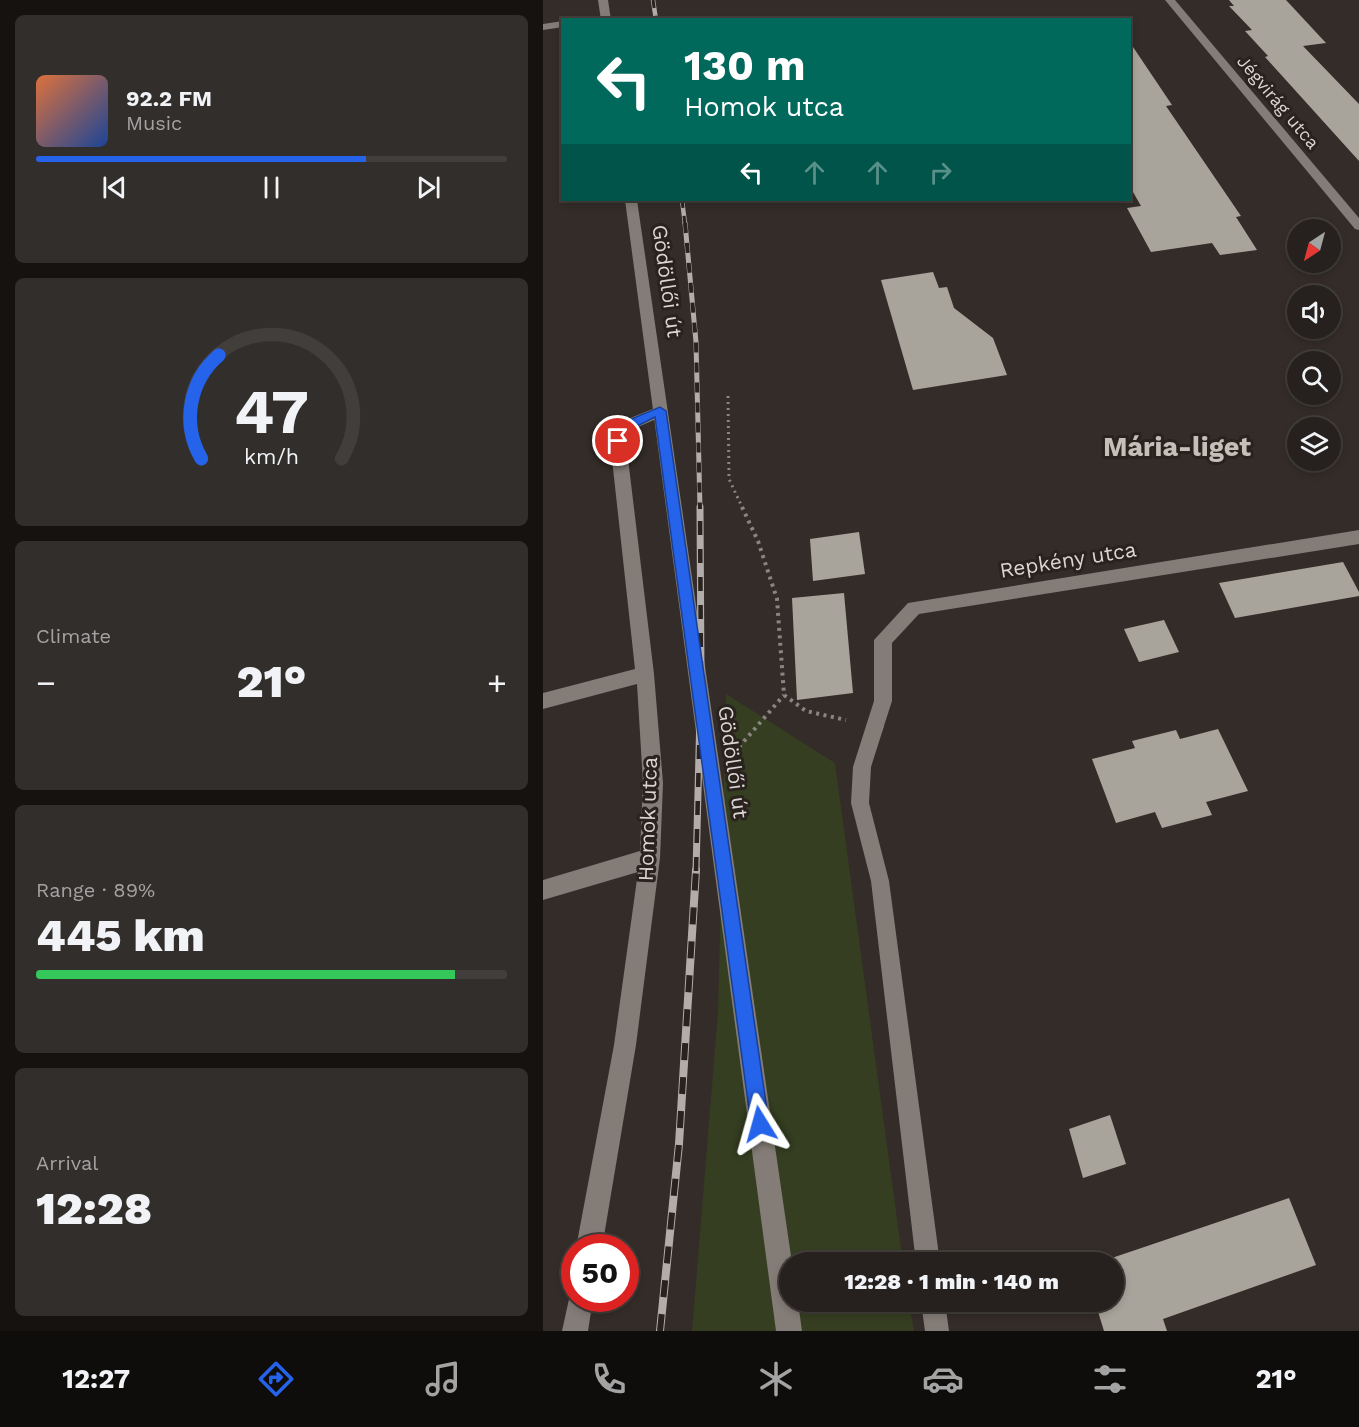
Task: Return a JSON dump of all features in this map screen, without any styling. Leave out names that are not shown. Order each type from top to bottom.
[{"type":"street","points":[[603,0],[606,18]]},
{"type":"street","name":"Jégvirág utca","points":[[1170,0],[1359,226]]},
{"type":"street","points":[[543,27],[561,24]]},
{"type":"street","name":"Gödöllői út","points":[[631,201],[789,1331]]},
{"type":"street","name":"Homok utca","points":[[591,1234],[625,1045],[650,858],[653,783],[645,674],[618,441],[633,423],[660,411]]},
{"type":"street","name":"Repkény utca","points":[[875,726],[882,701],[883,640],[914,608],[1359,537]]},
{"type":"street","points":[[543,701],[645,674]]},
{"type":"street","points":[[543,890],[650,858]]},
{"type":"street","points":[[575,1331],[579,1312]]},
{"type":"lane","points":[[875,726],[862,767],[860,803],[880,881],[927,1252]]},
{"type":"lane","points":[[934,1312],[937,1331]]},
{"type":"path","points":[[711,780],[784,696],[777,599],[758,541],[729,479],[728,396]]},
{"type":"path","points":[[784,696],[806,711],[875,726]]},
{"type":"green space","points":[[726,694],[835,763],[902,1252],[779,1252],[779,1312],[911,1312],[914,1331],[692,1331],[718,1012]]},
{"type":"building","points":[[1229,0],[1286,0],[1326,43],[1303,46],[1359,104],[1359,161],[1265,57],[1268,56],[1245,31],[1252,30],[1229,6],[1234,6]]},
{"type":"building","points":[[1131,44],[1172,105],[1166,106],[1241,216],[1236,217],[1257,250],[1220,255],[1212,243],[1151,252],[1127,208],[1141,206],[1131,188]]},
{"type":"building","points":[[933,272],[939,288],[947,287],[954,308],[993,338],[1007,375],[913,390],[881,280]]},
{"type":"building","points":[[859,532],[865,574],[813,581],[810,539]]},
{"type":"building","points":[[1343,562],[1359,596],[1235,618],[1219,583]]},
{"type":"building","points":[[844,593],[853,693],[797,700],[792,598]]},
{"type":"building","points":[[1164,620],[1179,652],[1139,662],[1124,629]]},
{"type":"building","points":[[1218,729],[1248,791],[1206,802],[1212,815],[1162,828],[1155,812],[1116,823],[1092,759],[1135,748],[1132,741],[1176,730],[1180,739]]},
{"type":"building","points":[[1110,1115],[1126,1164],[1083,1178],[1069,1129]]},
{"type":"building","points":[[1289,1198],[1316,1265],[1163,1319],[1167,1331],[1104,1331],[1098,1312],[1124,1312],[1124,1254]]},
{"type":"railway","points":[[653,0],[656,18]]},
{"type":"railway","points":[[682,201],[685,224]]},
{"type":"railway","points":[[685,223],[696,342],[700,509]]},
{"type":"railway","points":[[696,871],[701,674],[700,507]]},
{"type":"railway","points":[[660,1331],[679,1144],[696,870]]},
{"type":"district","name":"Mária-liget","points":[[1177,447]]},
{"type":"route","points":[[618,441],[633,423],[660,411],[760,1124]]}]
